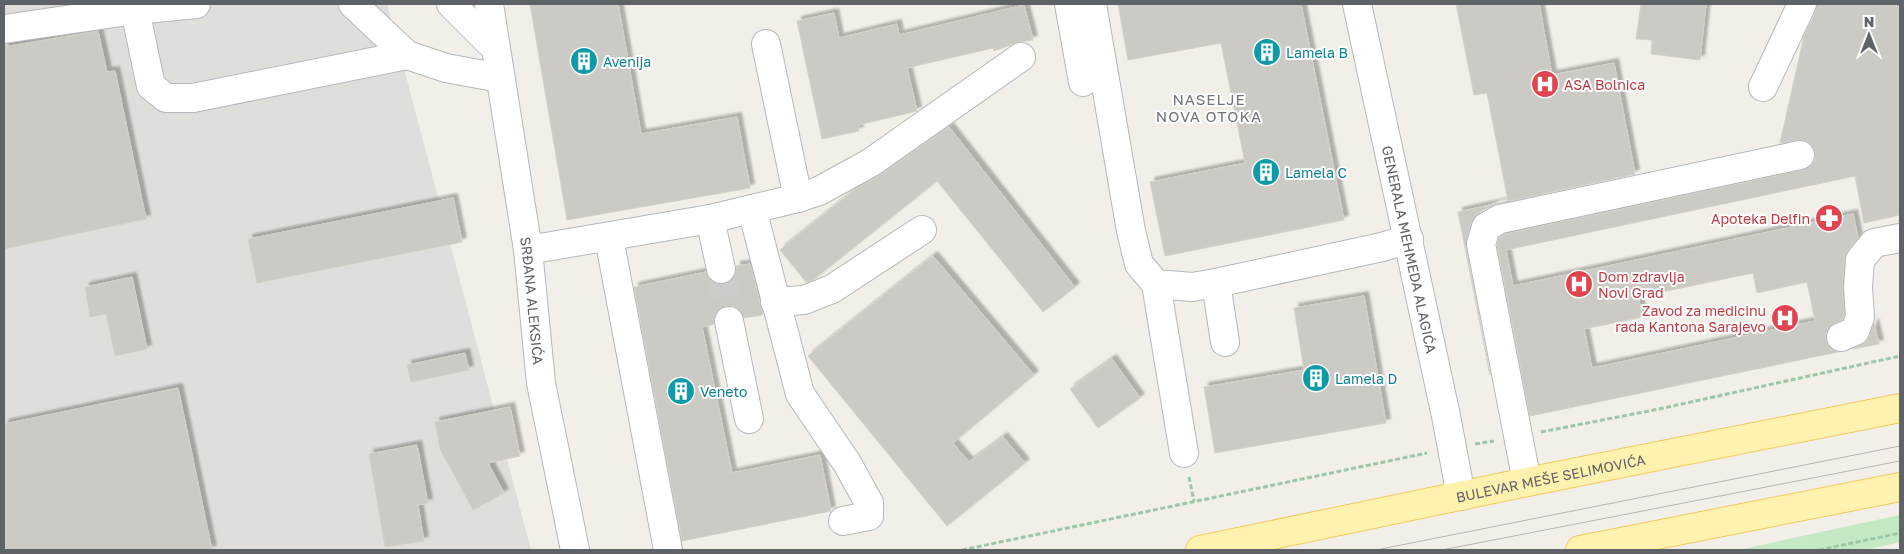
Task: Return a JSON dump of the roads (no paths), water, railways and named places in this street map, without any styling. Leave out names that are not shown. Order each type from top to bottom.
[{"type":"main road","name":"BULEVAR MEŠE SELIMOVIĆA","points":[[1200,550],[1527,482],[1900,408]]},
{"type":"main road","points":[[1580,550],[1900,487]]},
{"type":"street","points":[[4,29],[134,7],[196,4]]},
{"type":"street","points":[[353,4],[407,56],[446,68],[500,78]]},
{"type":"street","points":[[451,4],[496,49]]},
{"type":"street","name":"SRĐANA ALEKSIĆA","points":[[488,4],[528,250],[541,383],[575,550]]},
{"type":"street","points":[[1069,4],[1083,82]]},
{"type":"street","points":[[1092,4],[1131,231],[1139,264],[1156,284],[1184,453]]},
{"type":"street","name":"GENERALA MEHMEDA ALAGIĆA","points":[[1358,4],[1461,496]]},
{"type":"street","points":[[1763,87],[1802,4]]},
{"type":"street","points":[[134,7],[151,86],[166,98],[193,98],[407,56]]},
{"type":"street","points":[[766,44],[798,198]]},
{"type":"street","points":[[528,250],[609,238],[710,219],[798,198],[837,182],[870,163],[1021,57]]},
{"type":"street","points":[[1527,482],[1481,244],[1486,227],[1500,219],[1800,155]]},
{"type":"street","points":[[752,209],[800,394],[847,463],[869,503],[869,516],[843,521]]},
{"type":"street","points":[[710,219],[721,269]]},
{"type":"street","points":[[775,302],[804,300],[832,289],[922,230]]},
{"type":"street","points":[[609,238],[668,550]]},
{"type":"street","points":[[1841,337],[1855,331],[1860,317],[1858,287],[1860,260],[1874,243],[1900,238]]},
{"type":"street","points":[[1156,284],[1192,287],[1216,284],[1382,247],[1408,239]]},
{"type":"street","points":[[1216,284],[1225,342]]},
{"type":"street","points":[[729,321],[749,419]]},
{"type":"tunnel","points":[[721,269],[729,321]]},
{"type":"tram line","points":[[1376,550],[1900,446]]},
{"type":"tram line","points":[[1442,550],[1900,461]]},
{"type":"place","name":"Lamela B","points":[[1267,52]]},
{"type":"place","name":"Avenija","points":[[584,61]]},
{"type":"place","name":"ASA Bolnica","points":[[1545,84]]},
{"type":"place","name":"Lamela C","points":[[1266,172]]},
{"type":"place","name":"Apoteka Delfin","points":[[1829,218]]},
{"type":"place","name":"Dom zdravlja Novi Grad","points":[[1579,284]]},
{"type":"place","name":"Zavod za medicinu rada Kantona Sarajevo","points":[[1785,318]]},
{"type":"place","name":"Lamela D","points":[[1316,378]]},
{"type":"place","name":"Veneto","points":[[681,391]]},
{"type":"district","name":"NASELJE NOVA OTOKA","points":[[1209,108]]}]
